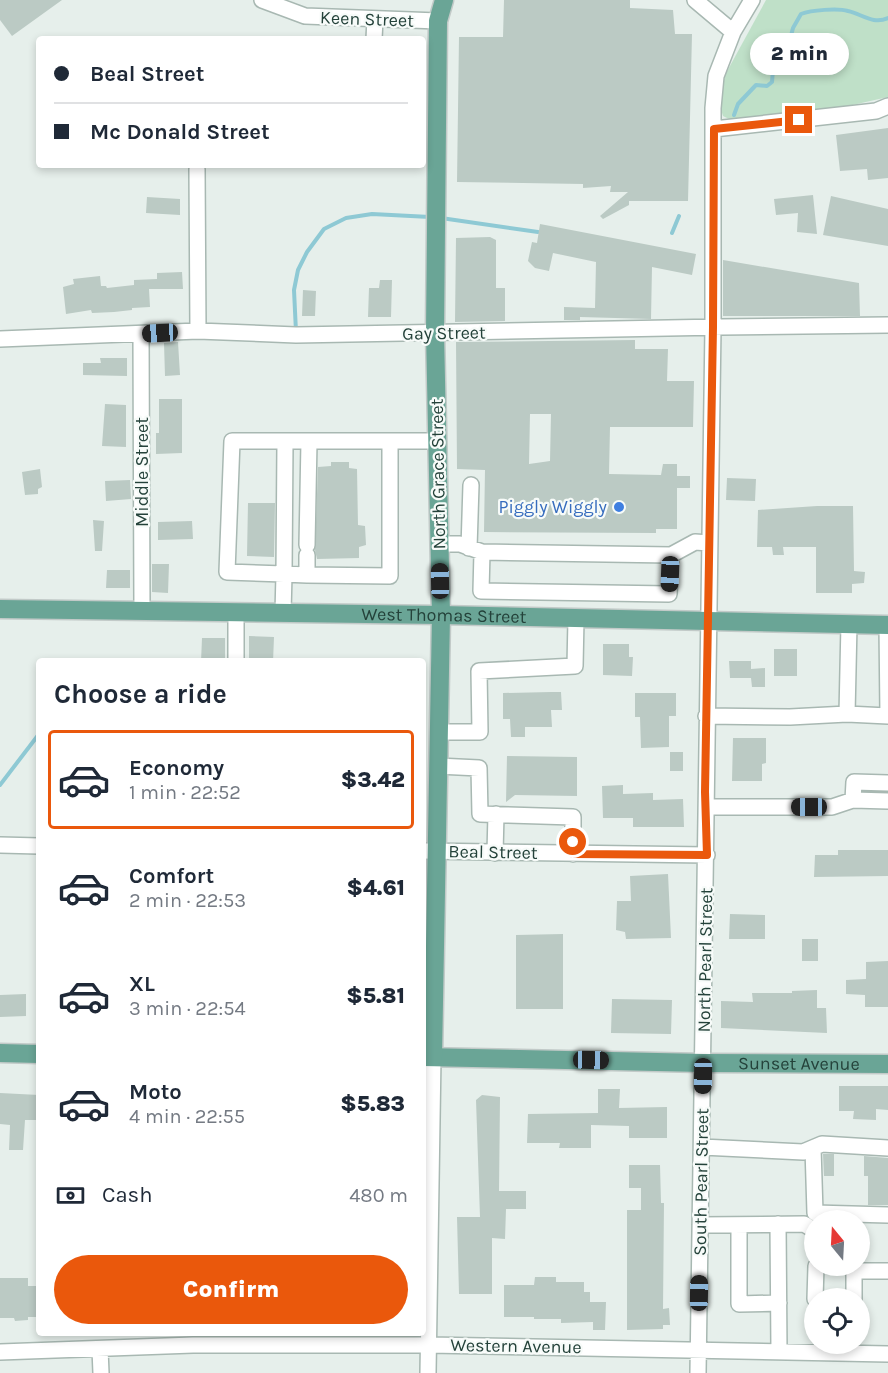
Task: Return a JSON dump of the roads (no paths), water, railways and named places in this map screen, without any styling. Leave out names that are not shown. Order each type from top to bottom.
[{"type":"main road","name":"North Grace Street","points":[[428,1057],[430,852],[438,766],[441,615],[435,333],[438,21],[444,0]]},
{"type":"main road","name":"West Thomas Street","points":[[0,609],[441,615],[887,625]]},
{"type":"main road","points":[[0,1053],[36,1054]]},
{"type":"main road","name":"Sunset Avenue","points":[[428,1057],[703,1063],[888,1064]]},
{"type":"street","name":"Keen Street","points":[[262,0],[305,16],[438,21]]},
{"type":"street","points":[[694,0],[733,32]]},
{"type":"street","name":"North Pearl Street","points":[[703,1063],[716,76],[733,32],[752,0]]},
{"type":"street","points":[[374,36],[375,19]]},
{"type":"street","points":[[714,129],[876,111],[888,106]]},
{"type":"street","points":[[196,170],[198,331]]},
{"type":"street","name":"Gay Street","points":[[0,339],[198,331],[296,335],[888,325]]},
{"type":"street","name":"Middle Street","points":[[141,334],[142,611]]},
{"type":"street","points":[[390,442],[390,576],[228,572],[232,441],[438,441]]},
{"type":"street","points":[[283,613],[285,442]]},
{"type":"street","points":[[307,575],[309,442]]},
{"type":"street","points":[[471,485],[481,591],[669,594]]},
{"type":"street","points":[[439,544],[460,544],[476,550],[671,555],[695,542],[709,543]]},
{"type":"street","points":[[669,621],[671,555]]},
{"type":"street","points":[[439,732],[480,732],[478,671],[575,666],[567,618],[558,592]]},
{"type":"street","points":[[236,612],[236,658]]},
{"type":"street","points":[[847,714],[849,624]]},
{"type":"street","points":[[706,716],[790,717],[847,714],[888,716],[887,625]]},
{"type":"street","points":[[438,766],[479,768],[480,814],[573,817],[573,854]]},
{"type":"street","points":[[854,800],[854,782],[888,783]]},
{"type":"street","points":[[706,807],[832,807],[854,800],[888,801]]},
{"type":"street","points":[[495,853],[496,814]]},
{"type":"street","points":[[0,845],[36,846]]},
{"type":"street","name":"Beal Street","points":[[430,852],[707,855]]},
{"type":"street","points":[[428,1057],[428,1373]]},
{"type":"street","name":"South Pearl Street","points":[[698,1373],[703,1063]]},
{"type":"street","points":[[702,1147],[803,1152],[822,1144],[888,1148]]},
{"type":"street","points":[[813,1148],[815,1213],[888,1215]]},
{"type":"street","points":[[778,1224],[779,1351]]},
{"type":"street","points":[[700,1225],[804,1224]]},
{"type":"street","points":[[739,1225],[739,1304],[778,1303]]},
{"type":"street","points":[[870,1269],[888,1271]]},
{"type":"street","name":"Western Avenue","points":[[0,1352],[193,1345],[429,1345],[779,1351],[804,1349]]},
{"type":"street","points":[[100,1349],[101,1373]]},
{"type":"street","name":"Western Avenue","points":[[870,1350],[888,1353]]},
{"type":"waterway","points":[[734,115],[738,104],[756,85],[767,86],[772,82],[773,70],[787,51],[793,28],[801,14],[844,10],[872,20],[888,18]]},
{"type":"waterway","points":[[296,332],[294,290],[298,270],[307,252],[324,229],[346,218],[372,214],[430,217]]},
{"type":"waterway","points":[[672,233],[679,216]]},
{"type":"waterway","points":[[441,218],[538,232]]},
{"type":"waterway","points":[[0,785],[36,738]]},
{"type":"place","name":"Piggly Wiggly","points":[[619,507]]}]
